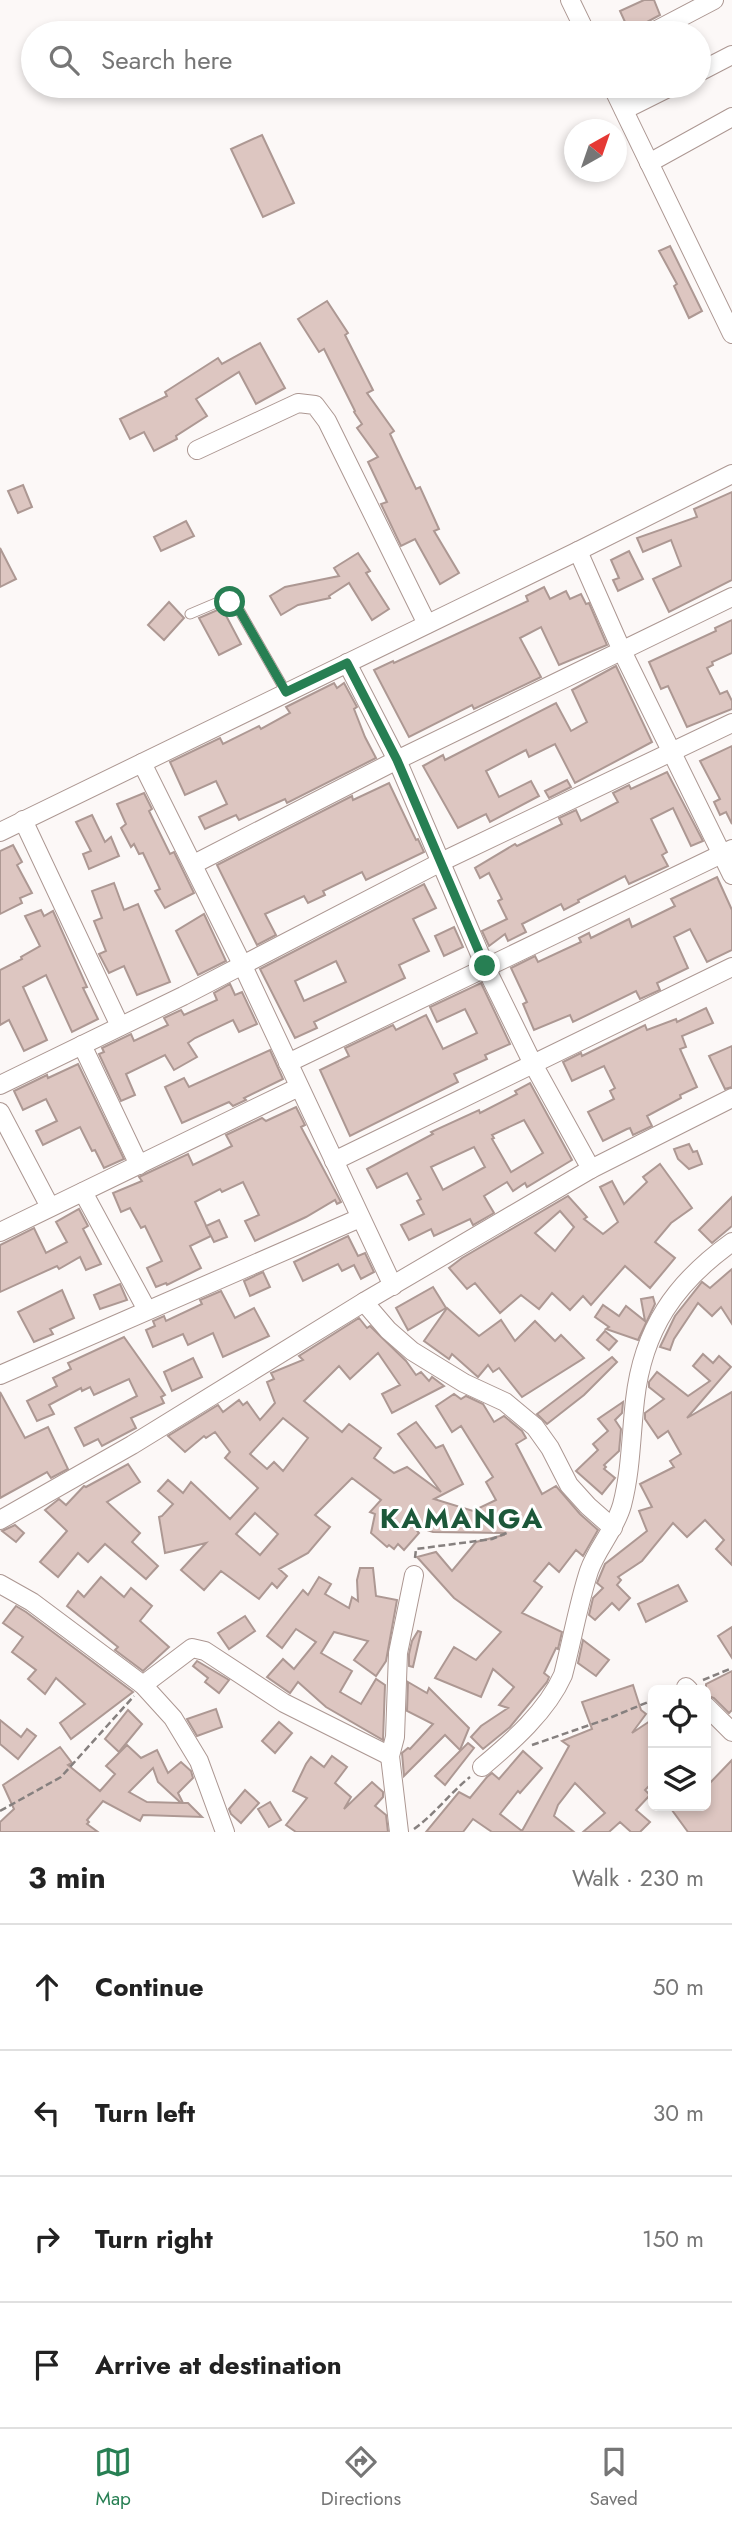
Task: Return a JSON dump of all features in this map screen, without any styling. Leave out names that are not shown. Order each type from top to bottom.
[{"type":"street","points":[[570,0],[580,21]]},
{"type":"street","points":[[674,21],[714,0]]},
{"type":"street","points":[[711,66],[732,55]]},
{"type":"street","points":[[618,98],[732,334]]},
{"type":"street","points":[[624,110],[648,98]]},
{"type":"street","points":[[649,163],[732,117]]},
{"type":"street","points":[[197,450],[298,403],[315,405],[327,421],[427,624]]},
{"type":"street","points":[[0,831],[732,474]]},
{"type":"street","points":[[578,551],[622,650],[727,851],[732,875]]},
{"type":"street","points":[[194,864],[397,760],[732,597]]},
{"type":"street","points":[[347,663],[397,760],[485,966],[533,1064],[591,1168]]},
{"type":"street","points":[[1,1083],[120,1026],[441,862],[732,723]]},
{"type":"street","points":[[142,763],[242,964],[393,1286]]},
{"type":"street","points":[[23,820],[120,1026]]},
{"type":"street","points":[[288,1063],[727,851]]},
{"type":"street","points":[[334,1161],[732,967]]},
{"type":"street","points":[[82,1045],[139,1165]]},
{"type":"street","points":[[0,1233],[299,1087]]},
{"type":"street","points":[[0,1520],[132,1446],[364,1302],[591,1168],[732,1098]]},
{"type":"street","points":[[0,1112],[50,1207]]},
{"type":"street","points":[[83,1192],[147,1310]]},
{"type":"street","points":[[0,1375],[360,1218]]},
{"type":"street","points":[[482,1768],[503,1750],[556,1690],[563,1675],[590,1569],[613,1528],[628,1481],[635,1398],[643,1354],[660,1316],[684,1284],[732,1242]]},
{"type":"street","points":[[364,1302],[388,1330],[412,1351],[464,1383],[505,1402],[535,1427],[550,1448],[569,1485],[587,1506],[613,1528]]},
{"type":"street","points":[[399,1832],[390,1756],[395,1737],[398,1653],[414,1575]]},
{"type":"street","points":[[0,1584],[32,1602],[143,1685],[173,1718],[199,1761],[225,1832]]},
{"type":"street","points":[[143,1685],[192,1648],[205,1651],[284,1703],[390,1756]]},
{"type":"street","points":[[711,1711],[732,1732]]},
{"type":"lane","points":[[190,614],[223,600],[238,608],[286,692]]},
{"type":"path","points":[[414,1575],[416,1549],[492,1539],[509,1532]]},
{"type":"path","points":[[694,1685],[732,1668]]},
{"type":"path","points":[[0,1811],[61,1777],[143,1685]]},
{"type":"path","points":[[531,1745],[648,1702]]},
{"type":"path","points":[[410,1832],[430,1817],[458,1786],[482,1768]]},
{"type":"building","points":[[644,0],[654,0],[660,15],[649,21],[625,21],[620,11]]},
{"type":"building","points":[[262,135],[294,203],[263,217],[231,149]]},
{"type":"building","points":[[670,246],[702,311],[689,318],[674,286],[677,284],[659,251]]},
{"type":"building","points":[[327,301],[348,333],[345,335],[373,390],[367,393],[394,431],[390,434],[416,489],[420,487],[439,529],[434,531],[459,573],[440,584],[415,539],[401,546],[381,504],[387,502],[368,462],[378,457],[357,428],[362,424],[324,349],[319,352],[298,319]]},
{"type":"building","points":[[260,343],[285,388],[256,404],[239,372],[196,399],[207,416],[176,436],[177,439],[154,451],[144,432],[130,439],[120,419],[167,396],[165,392],[218,358],[222,364]]},
{"type":"building","points":[[23,485],[32,507],[18,513],[8,491]]},
{"type":"building","points":[[732,492],[732,580],[669,612],[653,579],[681,566],[671,540],[643,552],[637,538],[697,517],[694,509]]},
{"type":"building","points":[[186,521],[194,536],[161,551],[154,537]]},
{"type":"building","points":[[0,548],[16,579],[0,587]]},
{"type":"building","points":[[629,551],[643,579],[618,591],[613,580],[619,578],[611,560]]},
{"type":"building","points":[[358,553],[370,571],[366,573],[389,609],[372,620],[349,583],[329,596],[330,598],[298,605],[281,615],[270,596],[285,587],[339,576],[334,568]]},
{"type":"building","points":[[544,587],[550,599],[566,591],[570,599],[581,594],[586,604],[589,603],[607,645],[559,665],[541,627],[520,638],[541,677],[474,709],[472,705],[409,737],[374,670],[528,601],[526,596]]},
{"type":"building","points":[[169,602],[184,618],[164,640],[148,625]]},
{"type":"building","points":[[222,608],[241,644],[219,655],[199,618]]},
{"type":"building","points":[[732,620],[732,653],[712,662],[713,665],[707,668],[720,694],[727,691],[732,701],[732,709],[687,727],[668,686],[661,689],[649,662],[716,631],[715,628]]},
{"type":"building","points":[[616,666],[652,742],[575,783],[555,744],[529,757],[526,750],[486,771],[499,797],[531,781],[539,796],[490,822],[486,814],[458,828],[423,766],[443,755],[445,760],[556,703],[571,731],[587,722],[572,690]]},
{"type":"building","points":[[334,683],[337,688],[344,683],[357,707],[354,709],[376,758],[287,803],[285,799],[239,820],[236,815],[205,829],[199,817],[227,804],[216,781],[185,795],[170,762],[220,738],[223,744],[259,726],[261,729],[290,713],[286,707]]},
{"type":"building","points":[[732,746],[732,824],[726,812],[720,815],[714,802],[720,799],[700,761]]},
{"type":"building","points":[[667,772],[703,841],[691,846],[673,808],[651,819],[667,852],[662,855],[668,866],[629,884],[625,876],[564,910],[561,904],[522,924],[526,932],[508,941],[505,934],[489,946],[482,931],[507,919],[498,901],[502,899],[489,873],[480,878],[475,868],[515,844],[517,846],[562,824],[559,818],[576,810],[581,821],[618,802],[613,793],[629,785],[631,789]]},
{"type":"building","points":[[567,780],[571,787],[549,798],[545,791]]},
{"type":"building","points":[[389,783],[424,852],[366,880],[362,872],[323,891],[325,895],[308,903],[304,896],[265,914],[276,935],[257,945],[217,865],[352,796],[353,800]]},
{"type":"building","points":[[144,793],[152,809],[149,811],[170,854],[174,852],[194,893],[165,908],[155,891],[160,889],[143,853],[139,854],[134,844],[131,847],[121,828],[126,824],[117,804]]},
{"type":"building","points":[[92,815],[105,842],[111,837],[119,856],[89,869],[83,854],[91,851],[76,822]]},
{"type":"building","points":[[13,845],[22,862],[17,865],[32,893],[20,898],[22,903],[0,914],[0,851]]},
{"type":"building","points":[[717,877],[732,910],[732,950],[707,962],[690,929],[674,937],[688,968],[657,983],[660,990],[640,999],[636,991],[573,1022],[570,1015],[534,1030],[523,1004],[527,1002],[511,968],[535,956],[538,962],[581,942],[579,938],[589,933],[591,938],[629,919],[632,927],[675,906],[671,899]]},
{"type":"building","points":[[114,883],[124,910],[138,904],[170,982],[137,995],[124,966],[109,973],[99,954],[106,951],[94,921],[102,918],[92,891]]},
{"type":"building","points":[[424,884],[436,908],[413,919],[429,951],[399,965],[405,978],[314,1022],[317,1028],[295,1038],[260,969]],"holes":[[[336,961],[346,982],[304,1001],[295,981]]]},
{"type":"building","points":[[41,910],[44,916],[53,911],[87,987],[83,988],[98,1019],[72,1032],[46,975],[23,987],[47,1040],[24,1051],[9,1020],[0,1025],[0,970],[40,946],[25,916]]},
{"type":"building","points":[[204,914],[226,961],[198,975],[176,931]]},
{"type":"building","points":[[454,927],[463,947],[444,956],[435,936]]},
{"type":"building","points":[[481,983],[510,1044],[485,1055],[487,1059],[454,1074],[458,1082],[350,1136],[320,1070],[349,1056],[345,1048],[393,1025],[396,1030],[426,1015],[443,1049],[477,1033],[465,1009],[437,1022],[430,1007]]},
{"type":"building","points":[[230,984],[235,995],[242,992],[257,1024],[239,1032],[233,1020],[195,1038],[188,1043],[197,1057],[174,1070],[165,1055],[126,1074],[135,1095],[121,1101],[99,1054],[104,1052],[102,1048],[131,1034],[134,1041],[168,1025],[164,1018],[181,1010],[184,1015],[217,1000],[214,993]]},
{"type":"building","points":[[706,1008],[713,1023],[682,1036],[686,1047],[680,1049],[697,1087],[647,1116],[652,1126],[633,1135],[630,1128],[603,1141],[588,1112],[614,1099],[610,1091],[615,1088],[604,1066],[572,1081],[563,1062],[581,1053],[582,1056],[645,1025],[647,1030],[676,1019],[677,1022]]},
{"type":"building","points":[[732,1046],[732,1087],[725,1089],[709,1056]]},
{"type":"building","points":[[270,1050],[283,1079],[233,1106],[229,1102],[182,1123],[165,1087],[184,1078],[189,1087]]},
{"type":"building","points":[[78,1064],[124,1159],[104,1168],[80,1127],[43,1145],[36,1131],[57,1121],[46,1099],[23,1110],[14,1091]]},
{"type":"building","points":[[530,1083],[572,1160],[527,1187],[525,1183],[513,1191],[507,1182],[484,1196],[494,1213],[473,1225],[470,1219],[434,1236],[431,1229],[409,1240],[401,1225],[424,1214],[417,1201],[421,1199],[407,1173],[377,1188],[367,1169],[433,1134],[431,1132],[479,1110],[480,1113],[517,1094],[515,1091]],"holes":[[[524,1120],[543,1153],[511,1172],[492,1135]],[[474,1147],[485,1167],[443,1190],[431,1167]]]},
{"type":"building","points":[[296,1107],[305,1125],[301,1127],[341,1202],[337,1204],[335,1200],[255,1241],[245,1221],[259,1215],[243,1182],[222,1192],[220,1189],[195,1202],[211,1236],[190,1246],[201,1268],[167,1285],[166,1283],[156,1287],[147,1268],[162,1261],[145,1226],[141,1228],[130,1208],[121,1212],[113,1193],[142,1181],[139,1177],[188,1154],[193,1165],[232,1146],[226,1135],[262,1118],[266,1121]]},
{"type":"building","points":[[689,1144],[693,1152],[697,1151],[702,1164],[689,1169],[678,1159],[674,1149]]},
{"type":"building","points":[[660,1164],[692,1208],[671,1223],[655,1242],[675,1258],[650,1288],[625,1266],[591,1305],[583,1296],[570,1310],[552,1293],[539,1309],[521,1295],[500,1313],[475,1283],[467,1289],[449,1268],[568,1196],[587,1217],[584,1219],[603,1234],[618,1222],[600,1187],[612,1181],[624,1204],[647,1182],[643,1177]],"holes":[[[560,1211],[574,1227],[555,1251],[535,1233]]]},
{"type":"building","points":[[732,1197],[732,1226],[712,1243],[699,1230]]},
{"type":"building","points":[[79,1209],[88,1226],[83,1229],[101,1264],[86,1270],[80,1257],[59,1269],[57,1266],[0,1292],[0,1245],[34,1228],[46,1253],[67,1242],[56,1222]]},
{"type":"building","points":[[219,1220],[227,1237],[214,1242],[206,1226]]},
{"type":"building","points":[[348,1236],[358,1256],[365,1253],[374,1272],[361,1279],[354,1265],[342,1271],[338,1264],[303,1281],[294,1262]]},
{"type":"building","points":[[732,1269],[732,1324],[721,1307],[712,1316],[698,1303],[674,1339],[670,1350],[660,1347],[675,1316],[702,1282],[710,1288]]},
{"type":"building","points":[[263,1272],[270,1287],[250,1296],[244,1281]]},
{"type":"building","points":[[120,1284],[127,1300],[100,1309],[94,1295]]},
{"type":"building","points":[[433,1287],[446,1308],[408,1330],[396,1308]]},
{"type":"building","points":[[62,1290],[74,1318],[50,1329],[53,1334],[34,1342],[18,1312]]},
{"type":"building","points":[[221,1291],[235,1318],[254,1308],[269,1336],[223,1357],[213,1333],[188,1345],[183,1334],[153,1347],[146,1330],[155,1326],[153,1321],[164,1316],[166,1321],[202,1304],[200,1300]]},
{"type":"building","points":[[653,1297],[655,1304],[638,1340],[606,1329],[609,1327],[595,1317],[603,1305],[619,1316],[626,1306],[645,1321],[641,1299]]},
{"type":"building","points":[[447,1308],[479,1336],[501,1320],[515,1341],[535,1321],[555,1341],[561,1335],[584,1358],[522,1397],[499,1368],[493,1372],[488,1365],[478,1377],[452,1354],[449,1359],[424,1341]]},
{"type":"building","points":[[359,1318],[406,1361],[416,1375],[421,1372],[429,1381],[432,1377],[444,1386],[392,1413],[382,1394],[400,1385],[378,1353],[350,1379],[339,1366],[304,1401],[342,1432],[349,1424],[381,1448],[374,1458],[394,1473],[407,1467],[441,1492],[398,1434],[416,1422],[436,1448],[443,1445],[463,1484],[434,1499],[473,1511],[496,1500],[486,1482],[493,1477],[461,1426],[452,1432],[436,1406],[454,1394],[461,1399],[466,1396],[483,1404],[494,1422],[504,1416],[522,1431],[526,1438],[516,1444],[542,1494],[556,1486],[598,1530],[583,1556],[576,1550],[559,1572],[549,1563],[534,1581],[542,1587],[522,1613],[562,1632],[558,1649],[556,1648],[544,1673],[549,1677],[547,1682],[510,1727],[483,1749],[471,1737],[481,1726],[508,1708],[499,1705],[514,1687],[493,1669],[481,1697],[435,1678],[454,1647],[476,1660],[501,1632],[454,1598],[417,1557],[436,1552],[452,1571],[476,1542],[504,1533],[433,1532],[412,1525],[419,1533],[404,1550],[398,1544],[394,1549],[389,1545],[387,1547],[371,1533],[375,1514],[370,1512],[381,1500],[352,1478],[315,1515],[330,1527],[308,1553],[279,1569],[287,1576],[277,1588],[272,1583],[259,1599],[221,1571],[204,1590],[181,1570],[206,1543],[165,1553],[159,1517],[173,1504],[158,1491],[168,1480],[183,1493],[191,1482],[230,1519],[258,1488],[225,1458],[230,1452],[215,1432],[206,1438],[204,1436],[185,1452],[168,1436],[218,1405],[223,1412],[239,1400],[243,1405],[247,1402],[260,1420],[275,1403],[267,1382],[274,1379],[271,1373],[303,1360],[299,1356]],"holes":[[[283,1418],[308,1438],[283,1471],[274,1462],[267,1469],[250,1454]],[[255,1513],[278,1534],[260,1555],[236,1534]]]},
{"type":"building","points":[[605,1331],[617,1341],[609,1350],[597,1340]]},
{"type":"building","points":[[124,1337],[165,1395],[161,1397],[164,1403],[131,1418],[136,1428],[102,1446],[98,1439],[84,1446],[75,1428],[137,1396],[129,1379],[94,1395],[90,1387],[82,1391],[81,1388],[49,1405],[54,1414],[37,1421],[27,1401],[57,1386],[53,1378],[71,1369],[68,1363]]},
{"type":"building","points":[[703,1354],[713,1363],[719,1356],[731,1367],[687,1418],[732,1392],[732,1565],[716,1549],[724,1540],[705,1520],[687,1537],[673,1523],[642,1561],[618,1577],[621,1580],[617,1585],[630,1598],[619,1610],[612,1603],[595,1620],[589,1615],[593,1598],[603,1588],[597,1583],[605,1564],[647,1531],[639,1511],[652,1507],[640,1484],[674,1467],[670,1461],[681,1454],[668,1431],[658,1438],[645,1419],[645,1413],[664,1399],[649,1387],[649,1382],[657,1372],[688,1396],[710,1381],[693,1366]]},
{"type":"building","points":[[612,1357],[617,1362],[584,1395],[547,1424],[537,1414]]},
{"type":"building","points":[[193,1358],[202,1377],[172,1391],[164,1372]]},
{"type":"building","points":[[0,1392],[25,1438],[48,1427],[68,1469],[51,1478],[47,1472],[0,1498]]},
{"type":"building","points":[[623,1402],[622,1413],[615,1420],[621,1429],[619,1451],[604,1465],[604,1469],[615,1478],[602,1494],[576,1471],[598,1450],[593,1444],[608,1431],[598,1419]]},
{"type":"building","points":[[128,1464],[140,1482],[107,1502],[140,1533],[132,1542],[158,1566],[146,1579],[105,1544],[88,1562],[78,1553],[58,1577],[40,1562],[67,1531],[45,1510],[59,1499],[66,1505],[84,1486]]},
{"type":"building","points":[[15,1525],[24,1533],[16,1542],[2,1531]]},
{"type":"building","points":[[360,1568],[373,1568],[376,1596],[397,1600],[386,1661],[376,1676],[354,1660],[368,1641],[334,1632],[321,1653],[352,1671],[340,1692],[361,1704],[376,1679],[385,1685],[383,1740],[326,1707],[298,1682],[290,1693],[267,1677],[283,1659],[294,1669],[316,1642],[296,1629],[282,1648],[267,1636],[303,1590],[308,1595],[319,1577],[331,1584],[325,1594],[349,1608],[352,1597],[358,1601],[357,1580]]},
{"type":"building","points":[[101,1577],[124,1597],[131,1588],[152,1606],[140,1621],[169,1647],[143,1671],[115,1650],[118,1647],[67,1606],[78,1591],[84,1597]]},
{"type":"building","points":[[678,1585],[687,1601],[646,1622],[638,1604]]},
{"type":"building","points":[[16,1606],[133,1692],[71,1739],[60,1723],[85,1704],[56,1678],[45,1694],[28,1679],[36,1670],[12,1652],[23,1637],[3,1623]]},
{"type":"building","points":[[245,1616],[255,1631],[229,1649],[218,1633]]},
{"type":"building","points":[[732,1627],[732,1658],[718,1636]]},
{"type":"building","points":[[418,1631],[421,1632],[413,1667],[409,1666],[409,1654]]},
{"type":"building","points":[[583,1640],[609,1660],[596,1676],[578,1663]]},
{"type":"building","points":[[197,1661],[229,1680],[219,1693],[205,1682],[208,1678],[193,1666]]},
{"type":"building","points":[[732,1671],[732,1710],[729,1713],[711,1697],[711,1685],[706,1684]]},
{"type":"building","points":[[408,1682],[427,1693],[429,1688],[469,1728],[460,1750],[445,1735],[404,1776],[402,1753],[410,1749],[433,1724],[407,1711]]},
{"type":"building","points":[[633,1685],[641,1710],[646,1714],[632,1733],[648,1722],[648,1787],[645,1790],[648,1797],[636,1810],[650,1822],[640,1832],[631,1832],[620,1822],[609,1832],[583,1832],[605,1813],[575,1783],[558,1805],[554,1816],[574,1832],[492,1832],[473,1819],[463,1832],[426,1832],[459,1792],[470,1798],[492,1773],[499,1779],[523,1751],[542,1768],[520,1793],[518,1791],[500,1814],[522,1831],[569,1746],[562,1741],[592,1729],[582,1702]]},
{"type":"building","points":[[216,1709],[222,1727],[197,1736],[187,1719]]},
{"type":"building","points":[[128,1710],[142,1724],[119,1752],[105,1739]]},
{"type":"building","points":[[0,1720],[21,1737],[27,1729],[36,1736],[18,1759],[0,1744]]},
{"type":"building","points":[[279,1722],[292,1733],[275,1753],[262,1741]]},
{"type":"building","points":[[468,1743],[474,1748],[445,1785],[435,1776]]},
{"type":"building","points":[[127,1745],[141,1758],[157,1750],[168,1773],[181,1762],[191,1771],[193,1778],[178,1793],[183,1803],[188,1803],[202,1817],[143,1815],[140,1821],[103,1801],[87,1820],[87,1824],[98,1832],[0,1832],[0,1822],[14,1809],[3,1785],[60,1747],[72,1763],[68,1765],[100,1791],[115,1774],[106,1766]],"holes":[[[153,1768],[158,1782],[181,1803],[147,1802],[129,1792]]]},
{"type":"building","points":[[332,1756],[347,1767],[335,1783],[351,1797],[344,1809],[372,1782],[383,1792],[383,1797],[375,1806],[386,1815],[388,1832],[296,1832],[286,1825],[307,1798],[293,1791],[306,1764],[311,1757],[324,1767]]},
{"type":"building","points":[[732,1760],[732,1832],[688,1832],[673,1811],[711,1811],[711,1782]]},
{"type":"building","points":[[245,1790],[259,1803],[241,1823],[229,1809]]},
{"type":"building","points":[[270,1802],[281,1820],[269,1827],[258,1809]]},
{"type":"district","name":"KAMANGA","points":[[462,1518]]},
{"type":"route","points":[[230,602],[238,608],[286,692],[347,663],[397,760],[485,966]]}]
